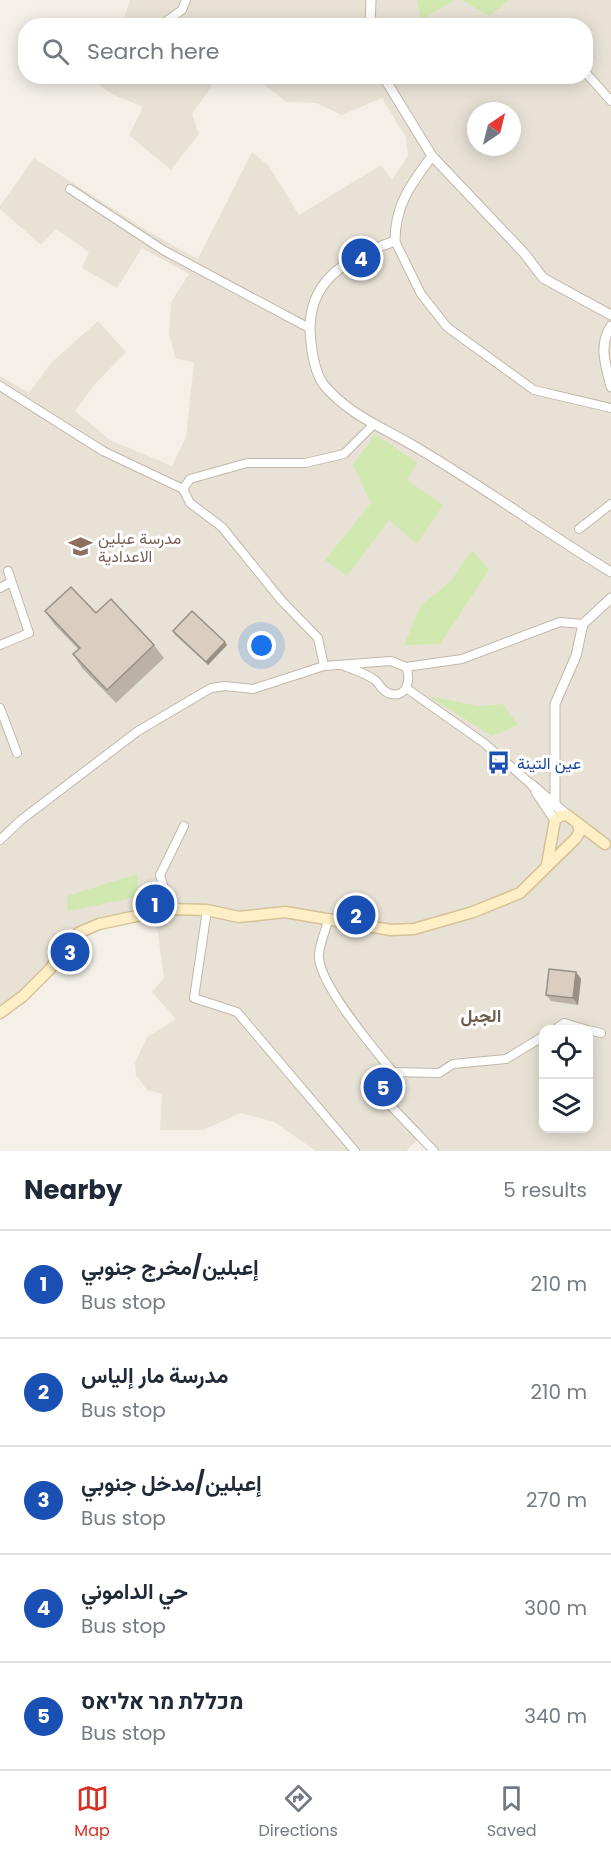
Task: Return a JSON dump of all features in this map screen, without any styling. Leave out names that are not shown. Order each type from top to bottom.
[{"type":"main road","points":[[547,866],[555,825],[560,816],[567,815],[578,825],[608,844]]},
{"type":"main road","points":[[555,825],[564,838],[608,844]]},
{"type":"main road","points":[[0,1013],[23,996],[80,931],[99,924],[170,909],[207,910],[239,917],[285,912],[391,930],[414,929],[473,912],[520,893],[575,838],[580,831],[578,825]]},
{"type":"street","points":[[171,18],[182,10],[186,0]]},
{"type":"street","points":[[370,18],[371,0]]},
{"type":"street","points":[[593,81],[611,100]]},
{"type":"street","points":[[388,84],[432,156],[524,252],[543,278],[611,315]]},
{"type":"street","points":[[432,156],[399,204],[395,222],[394,241],[421,294],[447,327],[534,390],[611,408]]},
{"type":"street","points":[[70,189],[164,250],[309,328]]},
{"type":"street","points":[[394,241],[362,252],[345,262],[313,300],[309,328],[312,351],[322,383],[344,405],[373,424],[414,446],[611,572]]},
{"type":"street","points":[[611,326],[604,337],[604,361],[611,387]]},
{"type":"street","points":[[0,386],[103,451],[183,489],[190,503],[222,527],[281,600],[318,638],[324,666]]},
{"type":"street","points":[[183,489],[190,479],[247,463],[305,463],[344,454],[373,424]]},
{"type":"street","points":[[579,529],[611,504]]},
{"type":"street","points":[[0,645],[29,633],[8,571]]},
{"type":"street","points":[[0,588],[11,582]]},
{"type":"street","points":[[555,802],[555,704],[576,656],[583,624],[611,598]]},
{"type":"street","points":[[406,667],[434,661],[462,659],[560,622],[583,624]]},
{"type":"street","points":[[0,840],[21,820],[138,731],[211,688],[225,686],[253,689],[324,666],[397,661],[406,667],[410,678],[406,688],[401,692],[391,694],[382,689],[378,681],[380,669],[387,662]]},
{"type":"street","points":[[345,666],[378,681]]},
{"type":"street","points":[[406,688],[484,743],[555,802],[567,815]]},
{"type":"street","points":[[0,708],[17,753]]},
{"type":"street","points":[[532,785],[555,825]]},
{"type":"street","points":[[170,909],[160,875],[184,826]]},
{"type":"street","points":[[207,910],[194,998],[237,1012],[355,1151]]},
{"type":"street","points":[[329,918],[318,956],[322,969],[348,1017],[393,1072],[389,1104],[434,1151]]},
{"type":"street","points":[[593,1031],[601,1033]]},
{"type":"street","points":[[393,1072],[439,1073],[453,1064],[506,1059],[539,1038]]},
{"type":"shaded area","points":[[130,0],[611,0],[611,1151],[429,1151],[418,1139],[406,1151],[316,1151],[274,1122],[241,1113],[203,1130],[160,1130],[162,1094],[147,1090],[136,1075],[135,1063],[147,1037],[176,1019],[152,992],[164,978],[156,920],[84,928],[40,979],[0,1009],[0,376],[29,393],[51,363],[98,321],[126,352],[95,384],[75,411],[110,440],[172,466],[186,437],[194,362],[176,359],[169,334],[171,302],[189,274],[142,248],[117,288],[82,268],[89,252],[56,229],[41,245],[0,209],[0,206],[34,158],[151,233],[198,259],[252,152],[269,166],[299,215],[381,165],[392,180],[408,155],[406,138],[382,98],[342,115],[316,103],[286,102],[264,84],[593,84],[593,18],[124,18]]},
{"type":"shaded area","points":[[97,84],[209,84],[212,86],[192,114],[199,134],[171,170],[129,135],[143,107],[112,94]]},
{"type":"green space","points":[[417,0],[455,0],[424,18],[421,18]]},
{"type":"green space","points":[[462,0],[509,0],[489,16]]},
{"type":"green space","points":[[375,434],[418,463],[407,480],[443,505],[417,544],[389,520],[347,576],[325,560],[371,503],[353,465]]},
{"type":"green space","points":[[472,550],[489,570],[440,644],[404,645],[421,605],[450,582]]},
{"type":"green space","points":[[428,696],[479,706],[503,704],[518,725],[492,736]]},
{"type":"green space","points":[[137,874],[138,897],[68,911],[67,896]]},
{"type":"building","points":[[71,587],[96,613],[111,599],[154,645],[107,690],[73,654],[80,648],[45,611]]},
{"type":"building","points":[[192,611],[225,642],[206,662],[173,631]]},
{"type":"building","points":[[549,969],[576,972],[573,998],[546,995]]},
{"type":"place","name":"حي الداموني","points":[[361,258]]},
{"type":"place","name":"مدرسة عبلين الاعدادية","points":[[80,547]]},
{"type":"place","name":"عين التينة","points":[[499,763]]},
{"type":"place","name":"إعبلين/مخرج جنوبي","points":[[155,904]]},
{"type":"place","name":"مدرسة مار إلياس","points":[[356,915]]},
{"type":"place","name":"إعبلين/مدخل جنوبي","points":[[70,952]]},
{"type":"place","name":"מכללת מר אליאס","points":[[383,1087]]},
{"type":"district","name":"الجبل","points":[[481,1015]]}]
